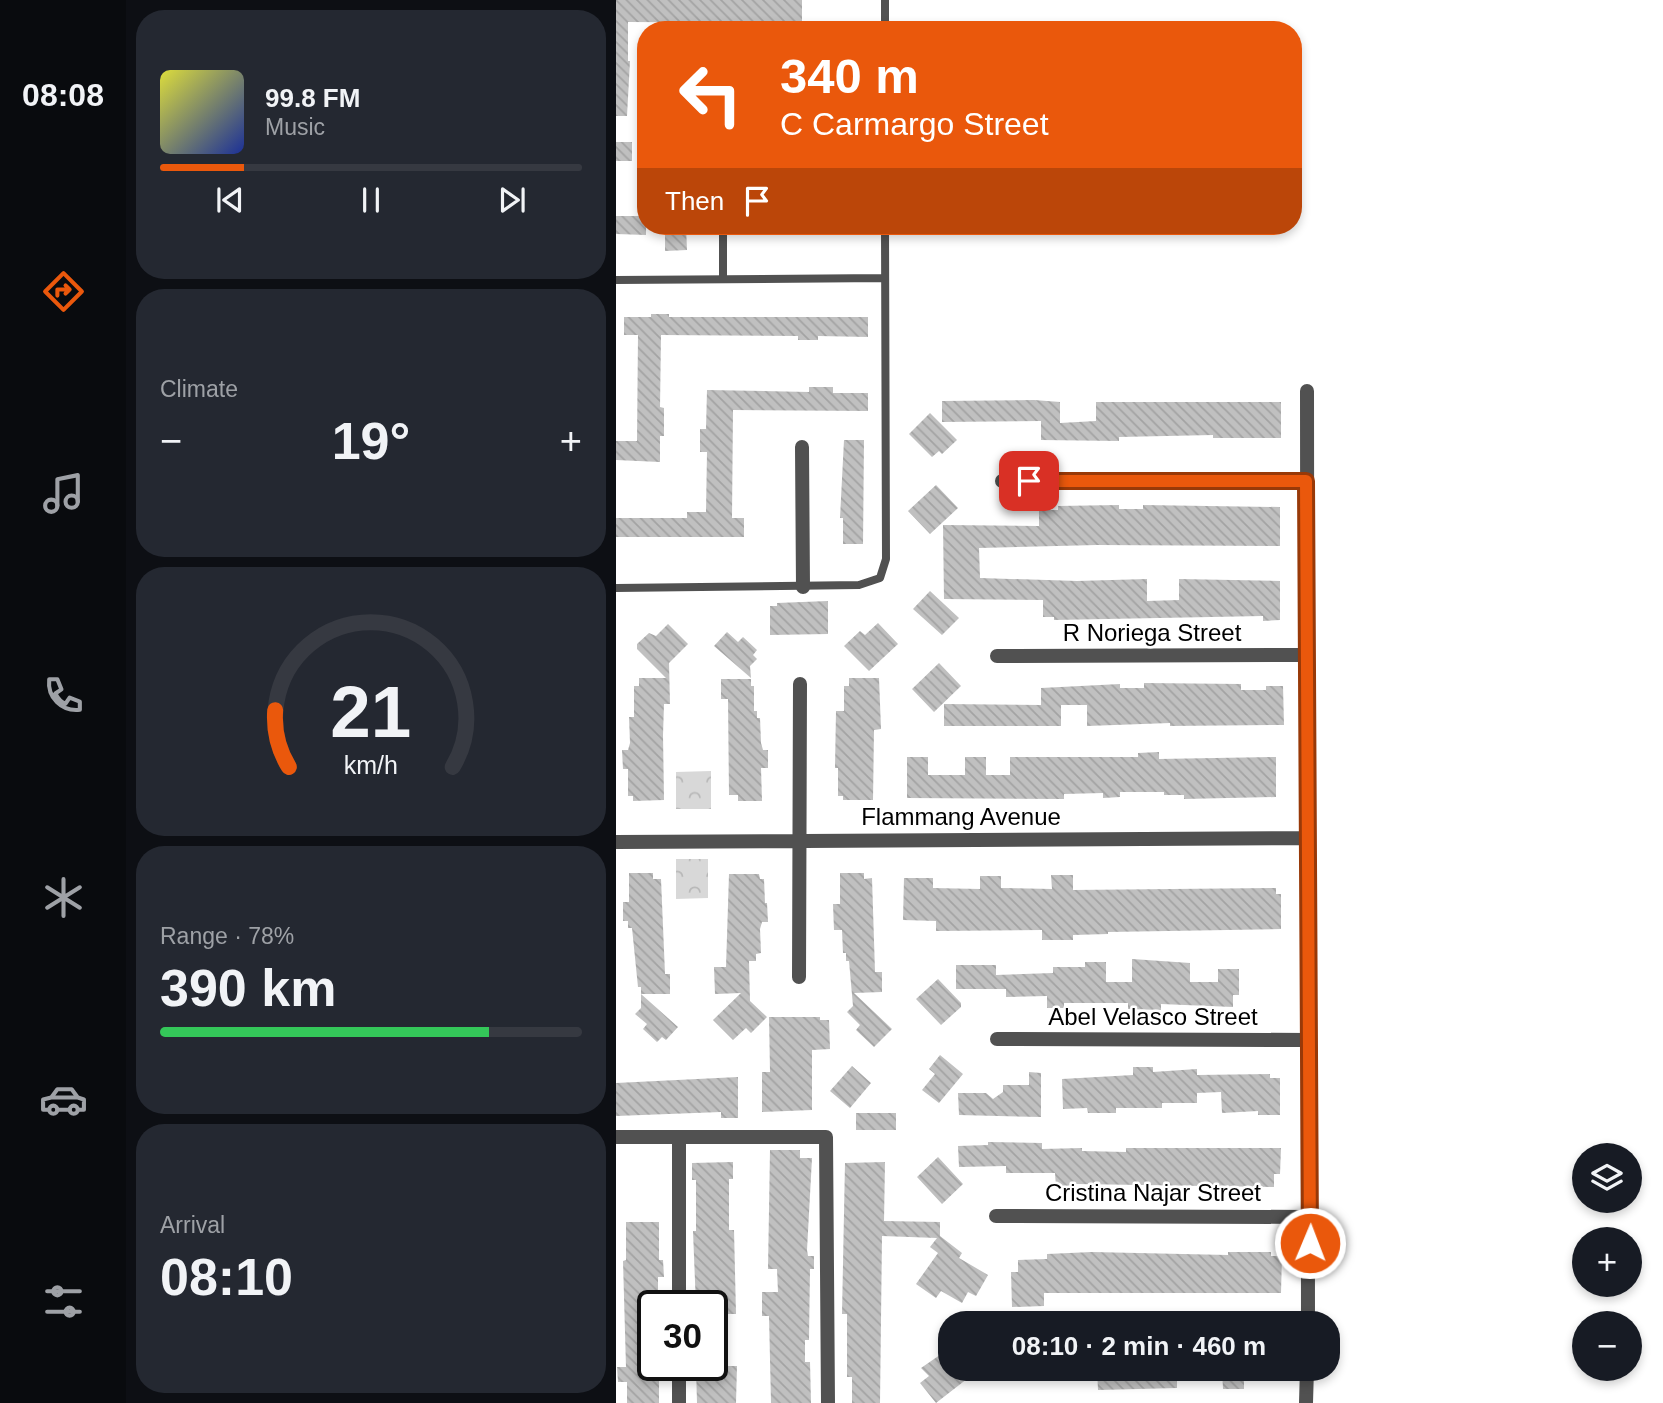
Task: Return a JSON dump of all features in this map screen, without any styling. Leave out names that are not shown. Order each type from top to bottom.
[{"type":"street","points":[[1307,391],[1308,1311]]},
{"type":"street","points":[[802,447],[803,587]]},
{"type":"street","points":[[1002,481],[1306,481]]},
{"type":"street","name":"R Noriega Street","points":[[997,656],[1308,655]]},
{"type":"street","points":[[799,977],[800,684]]},
{"type":"street","name":"Flammang Avenue","points":[[616,842],[1306,838]]},
{"type":"street","name":"Abel Velasco Street","points":[[997,1039],[1309,1040]]},
{"type":"street","points":[[616,1137],[826,1137],[828,1403]]},
{"type":"street","points":[[679,1137],[679,1290]]},
{"type":"street","name":"Cristina Najar Street","points":[[996,1216],[1310,1217]]},
{"type":"street","points":[[679,1381],[679,1403]]},
{"type":"street","points":[[1306,1403],[1307,1381]]},
{"type":"lane","points":[[885,0],[885,21]]},
{"type":"lane","points":[[723,235],[723,279]]},
{"type":"lane","points":[[616,588],[803,587],[859,585],[880,579],[886,559],[885,235]]},
{"type":"lane","points":[[616,280],[885,278]]},
{"type":"green space","points":[[711,771],[711,809],[676,809],[676,772]]},
{"type":"green space","points":[[676,859],[708,859],[708,898],[676,899]]},
{"type":"building","points":[[616,0],[802,0],[802,21],[628,22],[630,61],[627,116],[616,116]]},
{"type":"building","points":[[616,142],[632,142],[632,161],[616,161]]},
{"type":"building","points":[[616,216],[637,216],[637,235],[616,234]]},
{"type":"building","points":[[665,235],[686,235],[687,250],[665,251]]},
{"type":"building","points":[[651,314],[669,314],[669,317],[868,317],[868,337],[818,336],[818,340],[798,340],[798,336],[661,335],[660,407],[664,408],[664,436],[660,436],[660,462],[616,460],[616,441],[637,441],[638,335],[624,335],[624,317],[651,317]]},
{"type":"building","points":[[809,387],[833,387],[833,393],[868,393],[868,411],[733,410],[732,518],[744,518],[744,537],[616,537],[616,518],[687,518],[687,512],[706,512],[707,452],[700,452],[700,429],[706,429],[707,390],[809,392]]},
{"type":"building","points":[[942,401],[1060,402],[1060,423],[1096,421],[1096,402],[1281,402],[1281,438],[1213,438],[1213,435],[1119,437],[1119,441],[1041,440],[1041,421],[942,422]]},
{"type":"building","points":[[930,413],[957,440],[942,454],[939,451],[932,457],[909,434]]},
{"type":"building","points":[[844,440],[864,440],[863,544],[843,544],[843,518],[840,518]]},
{"type":"building","points":[[936,485],[958,508],[930,534],[908,511]]},
{"type":"building","points":[[1119,505],[1119,509],[1143,509],[1143,505],[1280,507],[1280,546],[1097,545],[979,548],[980,578],[1077,581],[1147,579],[1147,601],[1179,600],[1179,579],[1280,581],[1280,620],[1263,621],[1263,616],[1054,620],[1054,617],[1043,617],[1043,600],[944,599],[943,525],[1039,526],[1039,510],[1058,510],[1058,506]]},
{"type":"building","points":[[930,591],[959,618],[942,635],[913,609]]},
{"type":"building","points":[[828,601],[828,634],[770,635],[770,606],[777,606],[777,603]]},
{"type":"building","points":[[878,623],[898,644],[869,671],[844,646],[860,631],[865,635]]},
{"type":"building","points":[[668,624],[688,644],[669,663],[670,704],[664,704],[664,800],[633,801],[633,796],[628,796],[628,769],[623,769],[622,750],[628,750],[630,743],[629,717],[634,717],[634,686],[639,686],[639,678],[666,678],[637,649],[637,644],[649,633],[656,636]]},
{"type":"building","points":[[727,632],[738,642],[743,637],[757,650],[753,655],[757,659],[750,666],[751,678],[714,646]]},
{"type":"building","points":[[939,663],[961,686],[934,712],[912,689]]},
{"type":"building","points":[[849,678],[879,678],[881,729],[874,730],[873,800],[843,800],[843,796],[838,796],[838,768],[835,768],[836,711],[844,711],[844,686],[849,686]]},
{"type":"building","points":[[721,679],[751,679],[751,686],[754,686],[754,711],[757,711],[757,718],[760,718],[761,743],[763,750],[768,750],[768,768],[761,768],[762,801],[738,801],[738,795],[729,795],[728,699],[721,699]]},
{"type":"building","points":[[1144,683],[1241,684],[1241,690],[1266,690],[1266,686],[1283,686],[1284,725],[1170,726],[1170,723],[1087,726],[1087,705],[1061,705],[1061,726],[944,726],[944,704],[1041,705],[1041,688],[1120,684],[1120,688],[1144,688]]},
{"type":"building","points":[[1159,752],[1159,759],[1276,757],[1276,797],[1184,799],[1184,795],[1164,795],[1164,792],[1120,792],[1120,797],[1103,798],[1103,793],[1064,794],[1064,799],[907,798],[907,757],[928,757],[928,775],[965,775],[965,757],[986,757],[986,775],[1010,775],[1010,757],[1138,757],[1138,753]]},
{"type":"building","points":[[629,873],[653,873],[653,879],[661,879],[665,974],[670,974],[670,994],[641,994],[641,987],[638,987],[632,928],[628,928],[628,921],[623,921],[623,902],[629,902]]},
{"type":"building","points":[[840,873],[864,873],[864,879],[872,878],[875,972],[882,972],[882,992],[854,993],[892,1029],[874,1047],[856,1030],[860,1025],[847,1012],[853,1006],[849,961],[846,961],[846,953],[843,953],[842,930],[834,930],[833,904],[840,904]]},
{"type":"building","points":[[729,874],[759,874],[760,879],[764,879],[768,922],[762,922],[760,929],[761,953],[756,954],[756,961],[749,961],[750,1001],[767,1017],[751,1033],[746,1028],[733,1040],[713,1020],[741,993],[715,994],[714,967],[726,967]]},
{"type":"building","points":[[1051,875],[1073,875],[1073,890],[1276,888],[1276,894],[1281,894],[1281,929],[1108,932],[1073,935],[1073,940],[1042,940],[1042,930],[936,931],[936,921],[903,920],[904,878],[933,878],[933,888],[980,889],[980,876],[1001,876],[1001,888],[1052,889]]},
{"type":"building","points":[[1132,959],[1190,963],[1190,982],[1218,982],[1218,969],[1239,969],[1239,995],[1233,995],[1233,1007],[1161,1004],[1161,1010],[1128,1009],[1128,1003],[1064,1003],[1064,1008],[1047,1008],[1047,996],[1006,997],[1006,989],[956,989],[956,965],[996,965],[996,975],[1053,973],[1053,967],[1085,967],[1085,962],[1106,962],[1106,982],[1132,982]]},
{"type":"building","points":[[938,979],[961,1003],[961,1007],[941,1025],[916,999]]},
{"type":"building","points":[[641,994],[678,1027],[666,1040],[662,1037],[657,1042],[643,1029],[647,1024],[635,1014],[641,1008]]},
{"type":"building","points":[[769,1017],[820,1017],[820,1020],[829,1020],[830,1049],[812,1050],[812,1110],[762,1112],[762,1072],[770,1072]]},
{"type":"building","points":[[940,1055],[963,1074],[939,1103],[922,1090],[935,1074],[929,1069]]},
{"type":"building","points":[[852,1066],[871,1083],[850,1108],[830,1091]]},
{"type":"building","points":[[1133,1067],[1153,1067],[1153,1072],[1197,1069],[1197,1075],[1270,1074],[1270,1078],[1280,1078],[1280,1115],[1258,1115],[1258,1111],[1222,1113],[1221,1092],[1197,1093],[1197,1103],[1162,1103],[1162,1108],[1116,1108],[1116,1113],[1088,1113],[1087,1108],[1063,1109],[1062,1079],[1133,1075]]},
{"type":"building","points":[[1029,1072],[1041,1073],[1041,1117],[959,1115],[958,1093],[986,1093],[993,1099],[1003,1092],[1003,1085],[1029,1085]]},
{"type":"building","points":[[738,1077],[738,1118],[721,1118],[721,1112],[616,1116],[616,1083]]},
{"type":"building","points":[[856,1113],[896,1113],[896,1130],[856,1130]]},
{"type":"building","points":[[988,1142],[1042,1143],[1042,1149],[1082,1148],[1082,1151],[1126,1152],[1126,1148],[1281,1148],[1280,1174],[1274,1174],[1274,1187],[1076,1184],[1076,1187],[1056,1187],[1055,1173],[1006,1173],[1006,1166],[959,1167],[958,1146],[988,1145]]},
{"type":"building","points":[[770,1150],[800,1150],[800,1158],[812,1158],[807,1250],[808,1256],[814,1256],[814,1269],[810,1269],[809,1340],[805,1340],[805,1362],[810,1362],[811,1403],[771,1403],[769,1316],[762,1316],[762,1292],[778,1292],[777,1269],[768,1269]]},
{"type":"building","points":[[938,1157],[963,1184],[942,1204],[917,1177]]},
{"type":"building","points":[[733,1162],[733,1179],[729,1179],[729,1230],[734,1230],[736,1314],[728,1314],[728,1290],[695,1290],[693,1231],[696,1231],[696,1180],[692,1180],[692,1163]]},
{"type":"building","points":[[885,1162],[884,1221],[940,1222],[940,1236],[962,1253],[959,1258],[988,1275],[976,1296],[968,1292],[962,1303],[941,1291],[936,1298],[916,1284],[938,1253],[930,1247],[937,1238],[882,1236],[880,1403],[852,1403],[852,1377],[847,1377],[847,1314],[842,1314],[845,1163]]},
{"type":"building","points":[[626,1222],[659,1222],[659,1260],[663,1260],[664,1277],[658,1277],[658,1290],[637,1290],[637,1381],[659,1381],[659,1403],[627,1403],[627,1382],[618,1382],[617,1367],[626,1367],[623,1261],[626,1260]]},
{"type":"building","points":[[1092,1252],[1228,1255],[1228,1252],[1271,1252],[1271,1256],[1282,1256],[1281,1293],[1044,1293],[1044,1306],[1012,1307],[1011,1272],[1018,1272],[1018,1260],[1047,1259],[1047,1254]]},
{"type":"building","points":[[938,1356],[938,1381],[964,1381],[936,1403],[920,1383],[929,1376],[921,1368]]},
{"type":"building","points":[[728,1366],[737,1366],[736,1403],[697,1403],[696,1381],[728,1381]]},
{"type":"building","points":[[1098,1381],[1177,1381],[1177,1388],[1098,1390]]},
{"type":"building","points":[[1223,1381],[1244,1381],[1244,1389],[1223,1389]]},
{"type":"route","points":[[1029,481],[1306,481],[1310,1243]]}]
